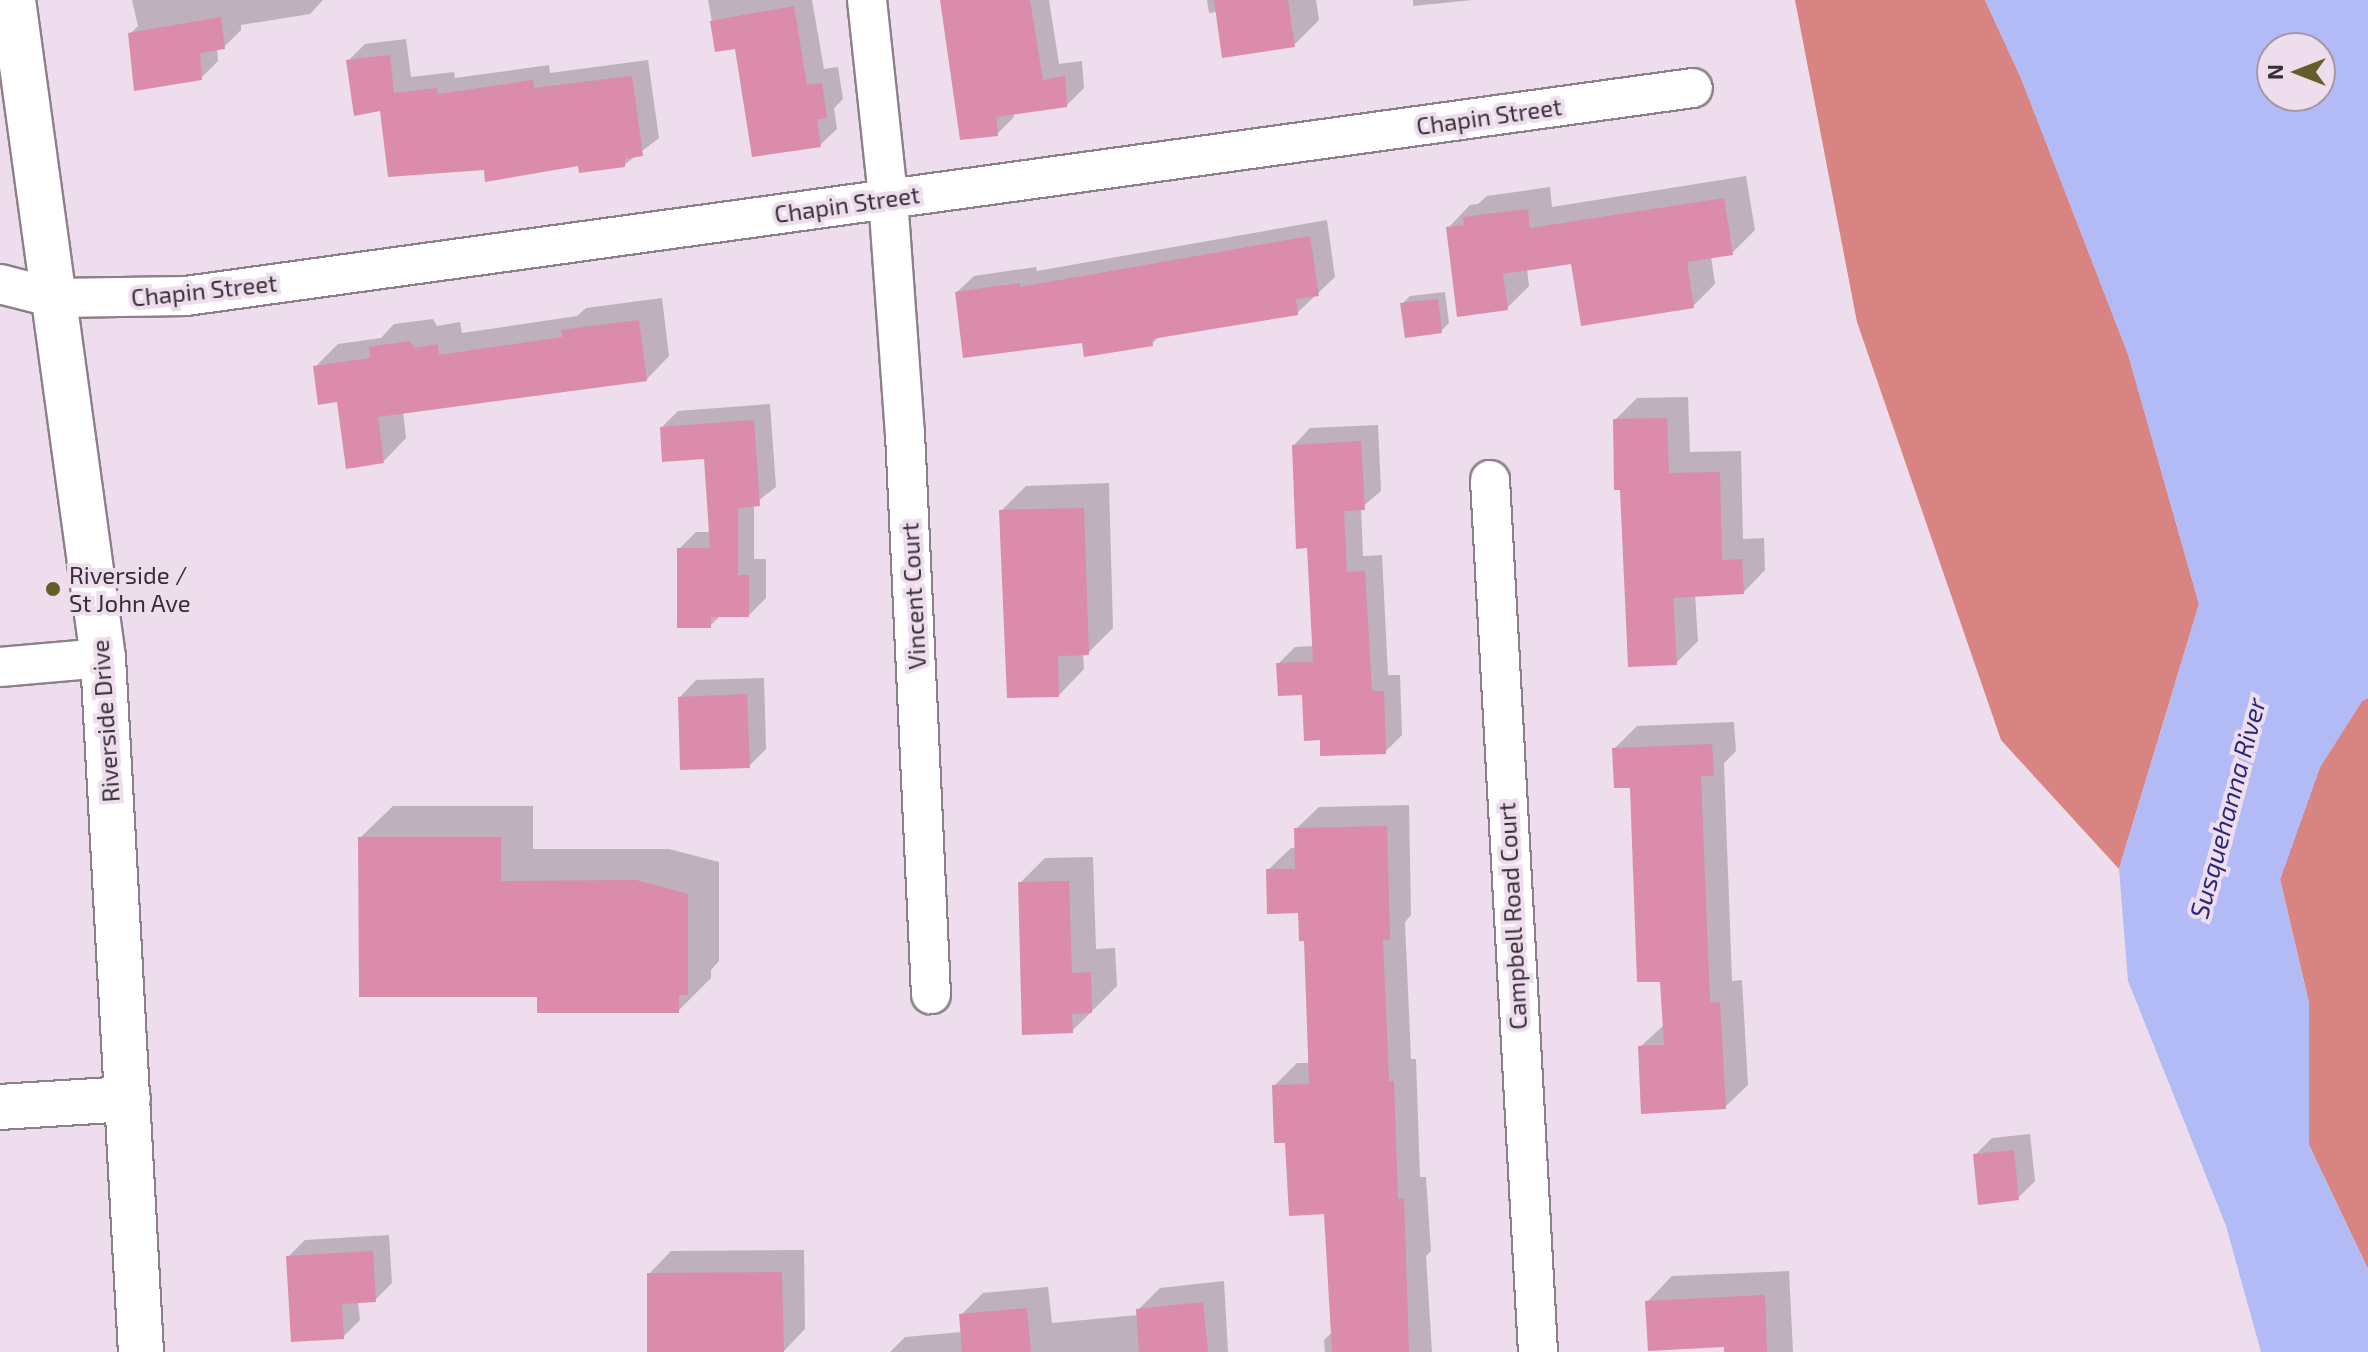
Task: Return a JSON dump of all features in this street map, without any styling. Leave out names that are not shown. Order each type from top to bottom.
[{"type":"main road","name":"Riverside Drive","points":[[13,0],[103,658],[141,1352]]},
{"type":"main road","points":[[0,1107],[128,1099]]},
{"type":"street","name":"Vincent Court","points":[[867,0],[888,198],[905,433],[931,994]]},
{"type":"street","name":"Chapin Street","points":[[0,284],[55,298],[186,296],[1693,88]]},
{"type":"street","name":"Campbell Road Court","points":[[1490,480],[1538,1352]]},
{"type":"street","points":[[0,667],[103,658]]},
{"type":"shaded area","points":[[1795,0],[1985,0],[2021,78],[2128,354],[2199,604],[2119,869],[2001,740],[1857,322]]},
{"type":"shaded area","points":[[2368,698],[2368,1269],[2309,1145],[2309,1003],[2280,879],[2320,767],[2362,701]]},
{"type":"water","name":"Susquehanna River","points":[[1985,0],[2368,0],[2368,698],[2362,701],[2320,767],[2280,880],[2309,1003],[2309,1145],[2368,1269],[2368,1352],[2261,1352],[2226,1226],[2128,981],[2119,869],[2199,604],[2128,354],[2021,78]]},
{"type":"building","points":[[940,0],[1030,0],[1043,80],[1065,76],[1067,107],[996,117],[998,136],[960,140]]},
{"type":"building","points":[[1214,0],[1288,0],[1295,47],[1222,58]]},
{"type":"building","points":[[794,6],[807,85],[822,83],[827,118],[817,119],[821,147],[752,157],[735,49],[715,52],[710,21]]},
{"type":"building","points":[[221,17],[225,49],[200,53],[202,80],[134,91],[128,33]]},
{"type":"building","points":[[390,55],[394,93],[437,88],[438,94],[533,80],[534,88],[632,76],[643,156],[625,159],[625,167],[579,173],[578,166],[485,182],[484,170],[388,177],[380,111],[354,116],[346,60]]},
{"type":"building","points":[[1724,198],[1733,255],[1687,262],[1694,308],[1581,326],[1571,264],[1503,274],[1508,310],[1457,317],[1446,227],[1464,225],[1463,217],[1528,209],[1530,228]]},
{"type":"building","points":[[1310,236],[1319,296],[1296,299],[1298,315],[1152,339],[1153,346],[1084,357],[1082,343],[963,358],[955,292],[1020,283],[1020,287]]},
{"type":"building","points":[[1438,299],[1442,333],[1405,338],[1400,303]]},
{"type":"building","points":[[639,320],[647,381],[378,417],[384,463],[346,469],[337,402],[318,405],[313,366],[370,358],[369,347],[410,341],[414,348],[438,344],[439,355],[562,337],[561,330]]},
{"type":"building","points":[[1667,418],[1669,473],[1720,472],[1722,560],[1742,559],[1744,594],[1673,598],[1677,665],[1628,667],[1620,490],[1614,490],[1613,419]]},
{"type":"building","points":[[754,420],[760,506],[738,508],[738,575],[749,575],[749,617],[711,617],[711,628],[677,628],[677,548],[710,548],[704,459],[662,462],[660,427]]},
{"type":"building","points":[[1361,441],[1365,510],[1344,511],[1347,572],[1365,571],[1372,691],[1384,691],[1386,754],[1320,756],[1320,740],[1304,741],[1302,695],[1278,696],[1276,663],[1313,662],[1307,548],[1296,549],[1292,445]]},
{"type":"building","points":[[1084,508],[1089,655],[1058,656],[1059,697],[1007,698],[999,510]]},
{"type":"building","points":[[747,694],[750,768],[680,770],[678,697]]},
{"type":"building","points":[[1712,744],[1714,776],[1701,776],[1710,1003],[1720,1002],[1726,1109],[1641,1114],[1638,1046],[1664,1045],[1660,982],[1637,982],[1630,788],[1614,788],[1612,748]]},
{"type":"building","points":[[1387,826],[1390,940],[1383,940],[1389,1081],[1394,1081],[1398,1199],[1404,1198],[1409,1352],[1332,1352],[1324,1214],[1289,1216],[1285,1143],[1274,1143],[1272,1085],[1309,1084],[1304,941],[1299,941],[1298,913],[1267,914],[1266,869],[1295,869],[1294,828]]},
{"type":"building","points":[[358,837],[501,837],[501,881],[636,880],[688,894],[688,995],[679,995],[679,1013],[537,1013],[537,997],[359,997]]},
{"type":"building","points":[[1069,881],[1072,973],[1091,972],[1092,1013],[1072,1014],[1073,1033],[1022,1035],[1018,882]]},
{"type":"building","points":[[2014,1150],[2019,1200],[1978,1205],[1973,1154]]},
{"type":"building","points":[[373,1251],[376,1302],[342,1304],[344,1339],[291,1342],[286,1256]]},
{"type":"building","points":[[782,1272],[784,1352],[647,1352],[647,1273]]},
{"type":"building","points":[[1765,1295],[1767,1352],[1724,1352],[1724,1347],[1648,1351],[1645,1301]]},
{"type":"building","points":[[1203,1302],[1208,1352],[1139,1352],[1136,1309]]},
{"type":"building","points":[[1027,1308],[1031,1352],[962,1352],[959,1314]]},
{"type":"place","name":"Riverside / St John Ave","points":[[53,589]]}]
